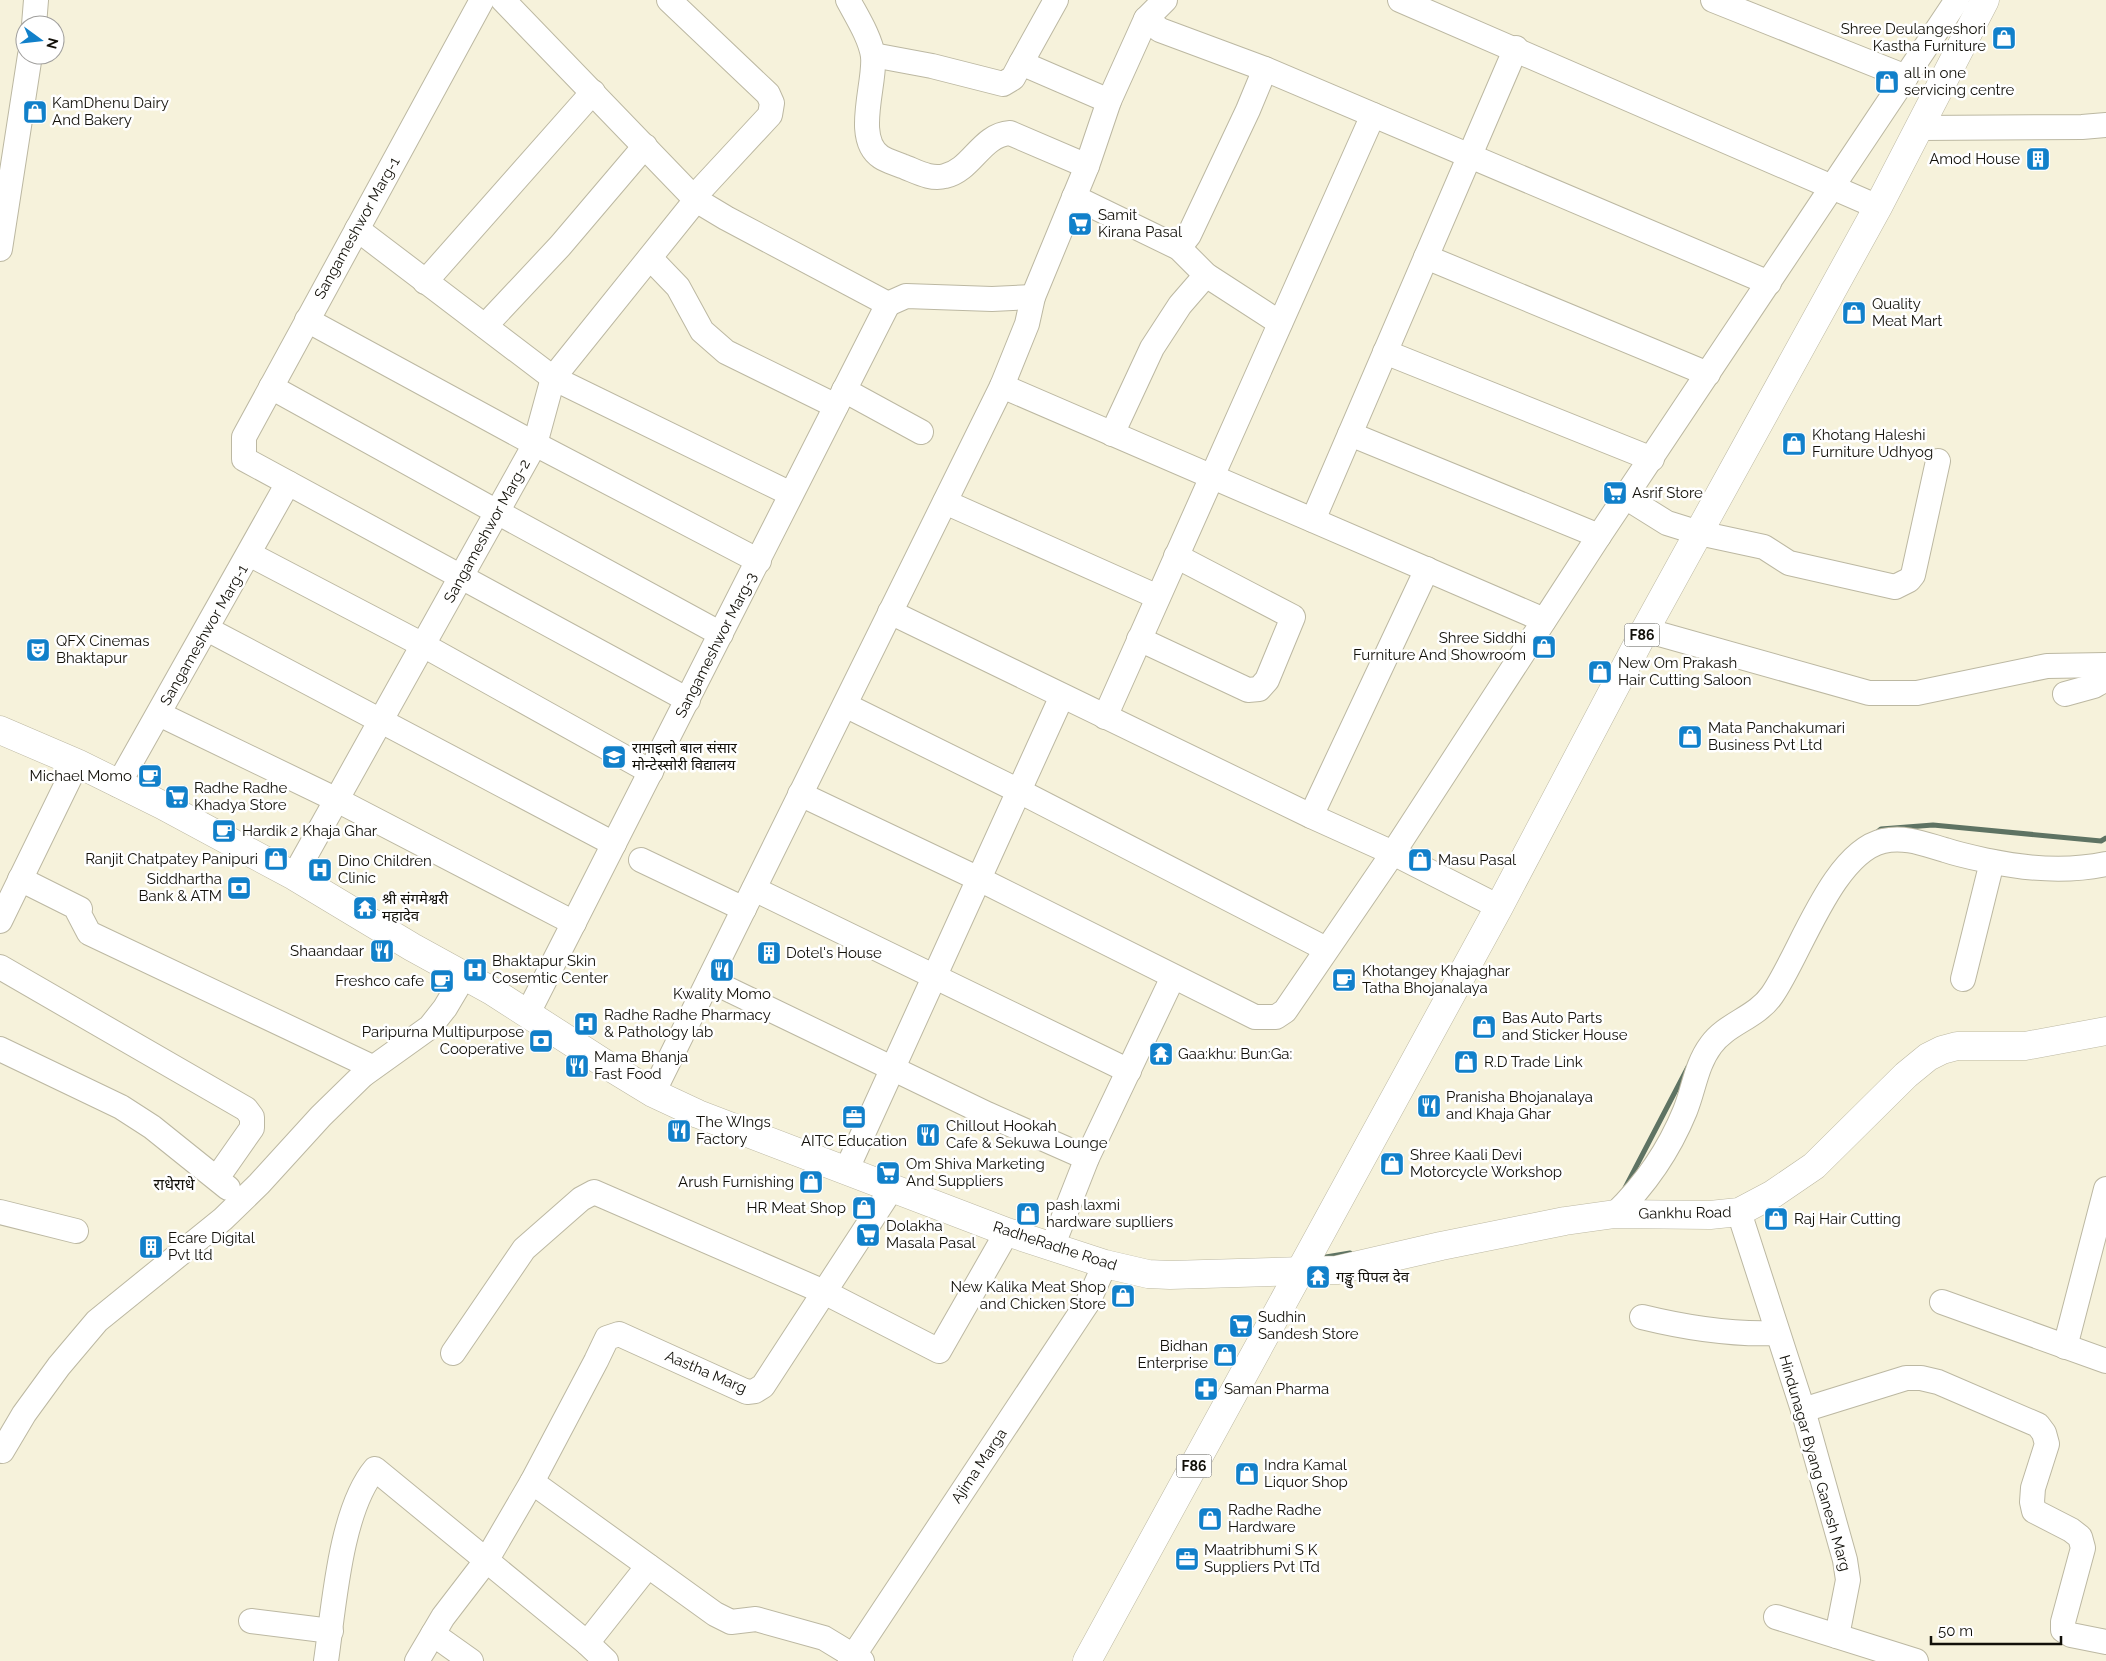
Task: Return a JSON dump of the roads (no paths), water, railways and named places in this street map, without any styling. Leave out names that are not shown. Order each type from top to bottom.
[{"type":"main road","name":"F86","points":[[1087,1661],[1499,907],[1645,630],[1878,206],[1985,0]]},
{"type":"main road","name":"RadheRadhe Road","points":[[0,730],[77,763],[118,785],[162,805],[294,876],[412,948],[528,1013],[607,1065],[653,1092],[698,1114],[1007,1232],[1105,1264],[1148,1274],[1170,1275],[1300,1271]]},
{"type":"main road","name":"Gankhu Road","points":[[1300,1271],[1337,1270],[1460,1242],[1565,1221],[1615,1214],[1710,1215],[1739,1212],[1773,1194],[1814,1166],[1906,1075],[1942,1050],[1957,1046],[2025,1046],[2106,1031]]},
{"type":"street","points":[[35,15],[36,0]]},
{"type":"street","name":"Sangameshwor Marg-1","points":[[118,785],[288,484],[244,459],[244,437],[482,0]]},
{"type":"street","points":[[503,0],[695,199],[726,218],[888,304],[906,296],[992,299],[1033,297]]},
{"type":"street","name":"Sangameshwor Marg-2","points":[[294,876],[535,444],[553,378],[695,199],[770,115],[772,103],[768,94],[669,0]]},
{"type":"street","points":[[848,0],[867,38],[873,55],[866,133],[872,148],[880,157],[931,177],[946,176],[957,171],[991,138],[1010,133],[1087,166]]},
{"type":"street","points":[[873,55],[932,66],[1003,84],[1012,78],[1056,0]]},
{"type":"street","points":[[653,1092],[1002,386],[1027,324],[1033,297],[1087,166],[1109,100],[1146,20],[1165,0]]},
{"type":"street","points":[[1401,0],[1516,48],[1878,206]]},
{"type":"street","points":[[800,794],[978,879],[1255,1017],[1276,1017],[1288,1007],[1393,853],[1599,536],[1957,0]]},
{"type":"street","points":[[1720,1],[1906,77]]},
{"type":"street","points":[[1146,20],[1160,30],[1265,69],[1769,283]]},
{"type":"street","points":[[1313,520],[1516,48]]},
{"type":"street","points":[[1021,63],[1109,100]]},
{"type":"street","points":[[0,249],[28,65]]},
{"type":"street","points":[[1179,248],[1193,227],[1248,110],[1265,69]]},
{"type":"street","points":[[425,282],[593,92]]},
{"type":"street","points":[[1105,717],[1373,115]]},
{"type":"street","points":[[1919,128],[2082,127],[2106,125]]},
{"type":"street","points":[[485,326],[560,246],[645,146]]},
{"type":"street","points":[[1074,197],[1179,248],[1206,275],[1280,323]]},
{"type":"street","points":[[357,229],[553,378],[791,494]]},
{"type":"street","points":[[1426,257],[1708,374]]},
{"type":"street","points":[[650,258],[678,287],[702,331],[726,352],[921,432]]},
{"type":"street","points":[[1112,434],[1152,348],[1180,304],[1206,275]]},
{"type":"street","name":"Sangameshwor Marg-3","points":[[528,1013],[888,304]]},
{"type":"street","points":[[307,320],[535,444],[759,561]]},
{"type":"street","points":[[1385,352],[1652,459]]},
{"type":"street","points":[[1002,386],[1544,620]]},
{"type":"street","points":[[271,387],[722,634]]},
{"type":"street","points":[[1350,434],[1599,536]]},
{"type":"street","points":[[1626,498],[1667,523],[1699,533],[1764,547],[1789,563],[1895,586],[1909,580],[1913,575],[1938,461]]},
{"type":"street","points":[[288,484],[688,700]]},
{"type":"street","points":[[945,502],[1158,597]]},
{"type":"street","points":[[249,554],[423,645],[651,772]]},
{"type":"street","points":[[1139,639],[1248,690],[1259,689],[1267,680],[1293,616],[1176,556]]},
{"type":"street","points":[[1311,816],[1427,569]]},
{"type":"street","points":[[890,612],[1311,816],[1393,853],[1499,907]]},
{"type":"street","points":[[207,629],[614,844]]},
{"type":"street","points":[[1645,630],[1870,693],[1917,693],[2047,666],[2106,666]]},
{"type":"street","points":[[2065,694],[2094,686],[2106,679]]},
{"type":"street","points":[[846,1171],[1062,696]]},
{"type":"street","points":[[844,705],[1019,791],[1326,949]]},
{"type":"street","points":[[159,714],[337,800],[574,922]]},
{"type":"street","points":[[0,921],[77,763]]},
{"type":"street","points":[[1615,1214],[1638,1191],[1665,1150],[1685,1110],[1700,1064],[1712,1044],[1726,1029],[1756,1012],[1772,995],[1826,895],[1842,872],[1867,848],[1881,842],[1898,839],[1916,841],[1992,862],[2051,869],[2086,868],[2106,864]]},
{"type":"street","points":[[641,860],[749,899],[934,976],[1129,1071]]},
{"type":"street","points":[[1963,979],[1992,862]]},
{"type":"street","points":[[20,879],[80,909],[78,912],[89,933],[368,1065],[363,1075]]},
{"type":"street","points":[[0,967],[246,1109],[252,1117],[252,1128],[217,1178]]},
{"type":"street","points":[[2,1452],[29,1406],[59,1366],[97,1321],[223,1219],[321,1116],[363,1075],[430,1027],[445,1008],[464,976]]},
{"type":"street","points":[[1052,1247],[1088,1158],[1173,977]]},
{"type":"street","points":[[709,980],[988,1114],[1088,1158]]},
{"type":"street","points":[[0,1049],[121,1107],[152,1127],[217,1178],[242,1201]]},
{"type":"street","name":"Aastha Marg","points":[[532,1482],[596,1362],[606,1338],[619,1334],[747,1392],[755,1392],[763,1386],[892,1188]]},
{"type":"street","points":[[2065,1347],[2106,1188]]},
{"type":"street","points":[[453,1353],[524,1249],[581,1199],[594,1192],[824,1292],[939,1351],[1007,1232]]},
{"type":"street","points":[[0,1212],[76,1231]]},
{"type":"street","name":"Hindunagar Byang Ganesh Marg","points":[[1739,1212],[1803,1410],[1845,1560],[1848,1580],[1837,1636]]},
{"type":"street","name":"Ajima Marga","points":[[855,1659],[1088,1302],[1105,1264]]},
{"type":"street","points":[[1942,1302],[2106,1362]]},
{"type":"street","points":[[1642,1317],[1678,1326],[1749,1334],[1777,1333]]},
{"type":"street","points":[[1803,1410],[1906,1378],[1921,1378],[1938,1382],[2038,1425],[2044,1433],[2047,1444],[2034,1488],[2032,1502],[2034,1511],[2071,1530],[2080,1537],[2083,1548],[2063,1622],[2064,1630],[2071,1635],[2106,1642]]},
{"type":"street","points":[[326,1661],[343,1548],[349,1522],[368,1477],[374,1469],[587,1642],[606,1661]]},
{"type":"street","points":[[417,1661],[443,1617],[486,1560],[532,1482],[716,1614],[731,1622],[756,1619],[824,1638],[855,1659]]},
{"type":"street","points":[[587,1642],[648,1566]]},
{"type":"street","points":[[1776,1618],[1837,1636],[1864,1653],[1916,1661]]},
{"type":"street","points":[[251,1621],[331,1631]]},
{"type":"street","points":[[432,1634],[471,1661]]},
{"type":"waterway","points":[[1875,834],[1881,829],[1933,825],[2101,841],[2106,838]]},
{"type":"waterway","points":[[1625,1188],[1688,1067]]},
{"type":"waterway","points":[[1326,1257],[1350,1253]]},
{"type":"place","name":"Shree Deulangeshori Kastha Furniture","points":[[2004,38]]},
{"type":"place","name":"all in one servicing centre","points":[[1887,82]]},
{"type":"place","name":"KamDhenu Dairy And Bakery","points":[[35,112]]},
{"type":"place","name":"Amod House","points":[[2038,159]]},
{"type":"place","name":"Samit Kirana Pasal","points":[[1080,224]]},
{"type":"place","name":"Quality Meat Mart","points":[[1854,313]]},
{"type":"place","name":"Khotang Haleshi Furniture Udhyog","points":[[1794,444]]},
{"type":"place","name":"Asrif Store","points":[[1615,493]]},
{"type":"place","name":"Shree Siddhi Furniture And Showroom","points":[[1544,647]]},
{"type":"place","name":"QFX Cinemas Bhaktapur","points":[[38,650]]},
{"type":"place","name":"New Om Prakash Hair Cutting Saloon","points":[[1600,672]]},
{"type":"place","name":"Mata Panchakumari Business Pvt Ltd","points":[[1690,737]]},
{"type":"place","name":"रामाइलो बाल संसार मोन्टेस्सोरी विद्यालय","points":[[614,757]]},
{"type":"place","name":"Michael Momo","points":[[150,776]]},
{"type":"place","name":"Radhe Radhe Khadya Store","points":[[177,797]]},
{"type":"place","name":"Hardik 2 Khaja Ghar","points":[[224,831]]},
{"type":"place","name":"Ranjit Chatpatey Panipuri","points":[[276,859]]},
{"type":"place","name":"Masu Pasal","points":[[1420,860]]},
{"type":"place","name":"Dino Children Clinic","points":[[320,870]]},
{"type":"place","name":"Siddhartha Bank & ATM","points":[[239,888]]},
{"type":"place","name":"श्री संगमेश्वरी महादेव","points":[[365,908]]},
{"type":"place","name":"Shaandaar","points":[[382,951]]},
{"type":"place","name":"Dotel's House","points":[[769,953]]},
{"type":"place","name":"Bhaktapur Skin Cosemtic Center","points":[[475,970]]},
{"type":"place","name":"Kwality Momo","points":[[722,970]]},
{"type":"place","name":"Khotangey Khajaghar Tatha Bhojanalaya","points":[[1344,980]]},
{"type":"place","name":"Freshco cafe","points":[[442,981]]},
{"type":"place","name":"Radhe Radhe Pharmacy & Pathology lab","points":[[586,1024]]},
{"type":"place","name":"Bas Auto Parts and Sticker House","points":[[1484,1027]]},
{"type":"place","name":"Paripurna Multipurpose Cooperative","points":[[541,1041]]},
{"type":"place","name":"Gaa:khu: Bun:Ga:","points":[[1161,1054]]},
{"type":"place","name":"R.D Trade Link","points":[[1466,1062]]},
{"type":"place","name":"Mama Bhanja Fast Food","points":[[577,1066]]},
{"type":"place","name":"Pranisha Bhojanalaya and Khaja Ghar","points":[[1429,1106]]},
{"type":"place","name":"AITC Education","points":[[854,1117]]},
{"type":"place","name":"The WIngs Factory","points":[[679,1131]]},
{"type":"place","name":"Chillout Hookah Cafe & Sekuwa Lounge","points":[[928,1135]]},
{"type":"place","name":"Shree Kaali Devi Motorcycle Workshop","points":[[1392,1164]]},
{"type":"place","name":"Om Shiva Marketing And Suppliers","points":[[888,1173]]},
{"type":"place","name":"Arush Furnishing","points":[[811,1182]]},
{"type":"place","name":"HR Meat Shop","points":[[864,1208]]},
{"type":"place","name":"pash laxmi hardware suplliers","points":[[1028,1214]]},
{"type":"place","name":"Raj Hair Cutting","points":[[1776,1219]]},
{"type":"place","name":"Dolakha Masala Pasal","points":[[868,1235]]},
{"type":"place","name":"Ecare Digital Pvt ltd","points":[[151,1247]]},
{"type":"place","name":"गङ्खु पिपल देव","points":[[1318,1277]]},
{"type":"place","name":"New Kalika Meat Shop and Chicken Store","points":[[1123,1296]]},
{"type":"place","name":"Sudhin Sandesh Store","points":[[1241,1326]]},
{"type":"place","name":"Bidhan Enterprise","points":[[1225,1355]]},
{"type":"place","name":"Saman Pharma","points":[[1206,1389]]},
{"type":"place","name":"Indra Kamal Liquor Shop","points":[[1247,1474]]},
{"type":"place","name":"Radhe Radhe Hardware","points":[[1210,1519]]},
{"type":"place","name":"Maatribhumi S K Suppliers Pvt lTd","points":[[1187,1559]]},
{"type":"district","name":"राधेराधे","points":[[174,1184]]}]
